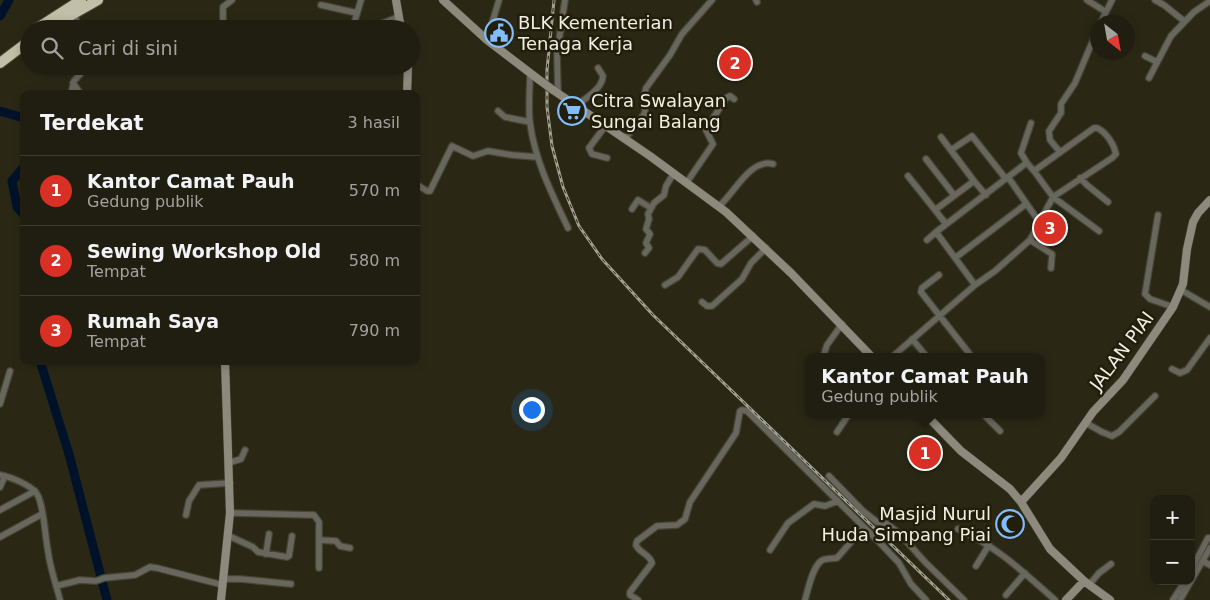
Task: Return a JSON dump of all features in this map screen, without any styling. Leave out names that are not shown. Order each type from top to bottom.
[{"type":"highway","points":[[51,20],[77,5],[98,0]]},
{"type":"highway","points":[[58,20],[77,5]]},
{"type":"highway","points":[[0,56],[20,41]]},
{"type":"highway","points":[[0,63],[20,48]]},
{"type":"street","points":[[223,20],[223,7],[232,0]]},
{"type":"street","points":[[355,20],[361,0]]},
{"type":"street","points":[[396,0],[399,20]]},
{"type":"street","points":[[443,0],[487,40],[538,79],[625,138],[719,206],[766,248],[868,353]]},
{"type":"street","points":[[487,40],[499,0]]},
{"type":"street","points":[[556,91],[557,54],[565,0]]},
{"type":"street","points":[[625,138],[645,113],[644,96],[646,88],[670,55],[682,34],[712,0]]},
{"type":"street","points":[[1087,0],[1106,12]]},
{"type":"street","points":[[1104,15],[1112,0]]},
{"type":"street","points":[[1155,0],[1184,21]]},
{"type":"street","points":[[1149,78],[1167,42],[1184,21],[1210,1]]},
{"type":"street","points":[[77,5],[77,20]]},
{"type":"street","points":[[320,5],[357,13]]},
{"type":"street","points":[[392,20],[398,17]]},
{"type":"street","points":[[1060,152],[1050,140],[1049,131],[1061,113],[1061,104],[1075,83],[1090,47]]},
{"type":"street","points":[[1145,56],[1157,62]]},
{"type":"street","points":[[576,106],[591,94],[603,80],[604,76],[598,68]]},
{"type":"street","points":[[530,73],[530,122],[537,157],[568,228]]},
{"type":"street","points":[[72,90],[73,83],[79,75]]},
{"type":"street","points":[[407,90],[408,75]]},
{"type":"street","points":[[73,83],[78,90]]},
{"type":"street","points":[[686,182],[713,144],[706,130],[707,128],[726,98],[730,96],[734,100]]},
{"type":"street","points":[[498,111],[505,117],[530,122]]},
{"type":"street","points":[[1031,123],[1021,153],[1027,163],[1053,197],[1099,231]]},
{"type":"street","points":[[606,125],[588,148],[592,154],[607,158]]},
{"type":"street","points":[[896,353],[1030,240],[1053,197],[1115,155],[1115,149],[1099,128],[1094,128],[1034,171]]},
{"type":"street","points":[[951,150],[972,136],[975,138],[1040,223]]},
{"type":"street","points":[[941,137],[986,195]]},
{"type":"street","points":[[420,187],[427,192],[430,191],[452,146],[473,156],[488,151],[537,157]]},
{"type":"street","points":[[926,159],[954,195]]},
{"type":"street","points":[[719,206],[756,166],[764,163],[774,164]]},
{"type":"street","points":[[927,240],[1027,163]]},
{"type":"street","points":[[645,253],[648,248],[646,243],[650,234],[646,229],[651,208],[664,195],[666,186],[674,173]]},
{"type":"street","points":[[908,176],[946,224]]},
{"type":"street","points":[[1080,178],[1087,186],[1108,202]]},
{"type":"street","points":[[936,210],[974,181]]},
{"type":"street","points":[[632,209],[638,200],[651,208]]},
{"type":"street","name":"JALAN PIAI","points":[[1021,502],[1067,451],[1093,412],[1123,380],[1173,307],[1181,290],[1187,250],[1194,222],[1198,213],[1210,200]]},
{"type":"street","points":[[955,258],[1026,204]]},
{"type":"street","points":[[1158,215],[1145,294],[1150,299],[1173,307]]},
{"type":"street","points":[[936,232],[975,285]]},
{"type":"street","points":[[665,285],[673,282],[678,277],[698,249],[705,250],[717,263],[721,264],[753,236]]},
{"type":"street","points":[[1030,240],[1052,254],[1051,268]]},
{"type":"street","points":[[702,302],[707,306],[712,306],[742,279],[751,263],[766,248]]},
{"type":"street","points":[[940,275],[921,290],[969,353]]},
{"type":"street","points":[[1181,290],[1210,307]]},
{"type":"street","points":[[824,353],[827,345],[842,324]]},
{"type":"street","points":[[1172,369],[1180,373],[1187,370],[1210,338]]},
{"type":"street","points":[[912,339],[924,353]]},
{"type":"street","points":[[221,600],[230,513],[225,365]]},
{"type":"street","points":[[0,404],[6,378],[10,371]]},
{"type":"street","points":[[0,375],[6,378]]},
{"type":"street","points":[[1086,423],[1112,436],[1119,432],[1155,396]]},
{"type":"street","points":[[638,600],[630,595],[630,592],[652,563],[649,557],[638,549],[637,541],[657,526],[677,525],[685,519],[690,502],[736,433],[738,418],[742,410],[747,411],[895,558],[911,584],[926,600]]},
{"type":"street","points":[[837,432],[846,418]]},
{"type":"street","points":[[929,418],[961,451],[1010,489],[1021,502],[1050,550],[1087,583],[1110,600]]},
{"type":"street","points":[[988,418],[1000,431]]},
{"type":"street","points":[[228,463],[241,459],[245,450]]},
{"type":"street","points":[[0,487],[2,476],[35,491],[40,499],[48,554],[60,600]]},
{"type":"street","points":[[829,476],[877,522],[887,524],[898,533],[964,600]]},
{"type":"street","points":[[186,515],[189,502],[199,485],[230,483]]},
{"type":"street","points":[[0,510],[35,491]]},
{"type":"street","points":[[770,550],[791,520],[814,504],[825,506],[838,502]]},
{"type":"street","points":[[230,513],[314,515],[319,522],[319,568]]},
{"type":"street","points":[[0,537],[42,514]]},
{"type":"street","points":[[805,600],[807,587],[818,564],[822,560],[837,558],[864,527]]},
{"type":"street","points":[[958,529],[1001,553],[1055,600]]},
{"type":"street","points":[[266,554],[269,534]]},
{"type":"street","points":[[229,536],[253,546],[258,552],[288,557],[292,536]]},
{"type":"street","points":[[1195,562],[1209,536]]},
{"type":"street","points":[[319,540],[336,541],[340,546],[350,548]]},
{"type":"street","points":[[976,566],[989,545]]},
{"type":"street","points":[[1195,574],[1210,548]]},
{"type":"street","points":[[1203,561],[1210,565]]},
{"type":"street","points":[[1066,600],[1112,564]]},
{"type":"street","points":[[56,586],[80,580],[96,581],[104,578],[135,575],[150,567],[224,582],[240,579],[291,584]]},
{"type":"street","points":[[1006,595],[1025,573]]},
{"type":"street","points":[[1173,600],[1182,585]]},
{"type":"street","points":[[1180,600],[1189,585]]},
{"type":"waterway","points":[[0,16],[9,0]]},
{"type":"waterway","points":[[0,111],[20,117]]},
{"type":"waterway","points":[[20,172],[12,181],[17,207],[20,210]]},
{"type":"waterway","points":[[41,365],[69,454],[107,600]]},
{"type":"railway","points":[[554,0],[547,70],[547,107],[552,146],[563,187],[579,226],[602,259],[653,315],[949,600]]},
{"type":"place","name":"BLK Kementerian Tenaga Kerja","points":[[499,33]]},
{"type":"place","name":"Sewing Workshop Old","points":[[735,63]]},
{"type":"place","name":"Citra Swalayan Sungai Balang","points":[[572,111]]},
{"type":"place","name":"Rumah Saya","points":[[1050,228]]},
{"type":"place","name":"Kantor Camat Pauh","points":[[925,453]]},
{"type":"place","name":"Masjid Nurul Huda Simpang Piai","points":[[1010,524]]}]
